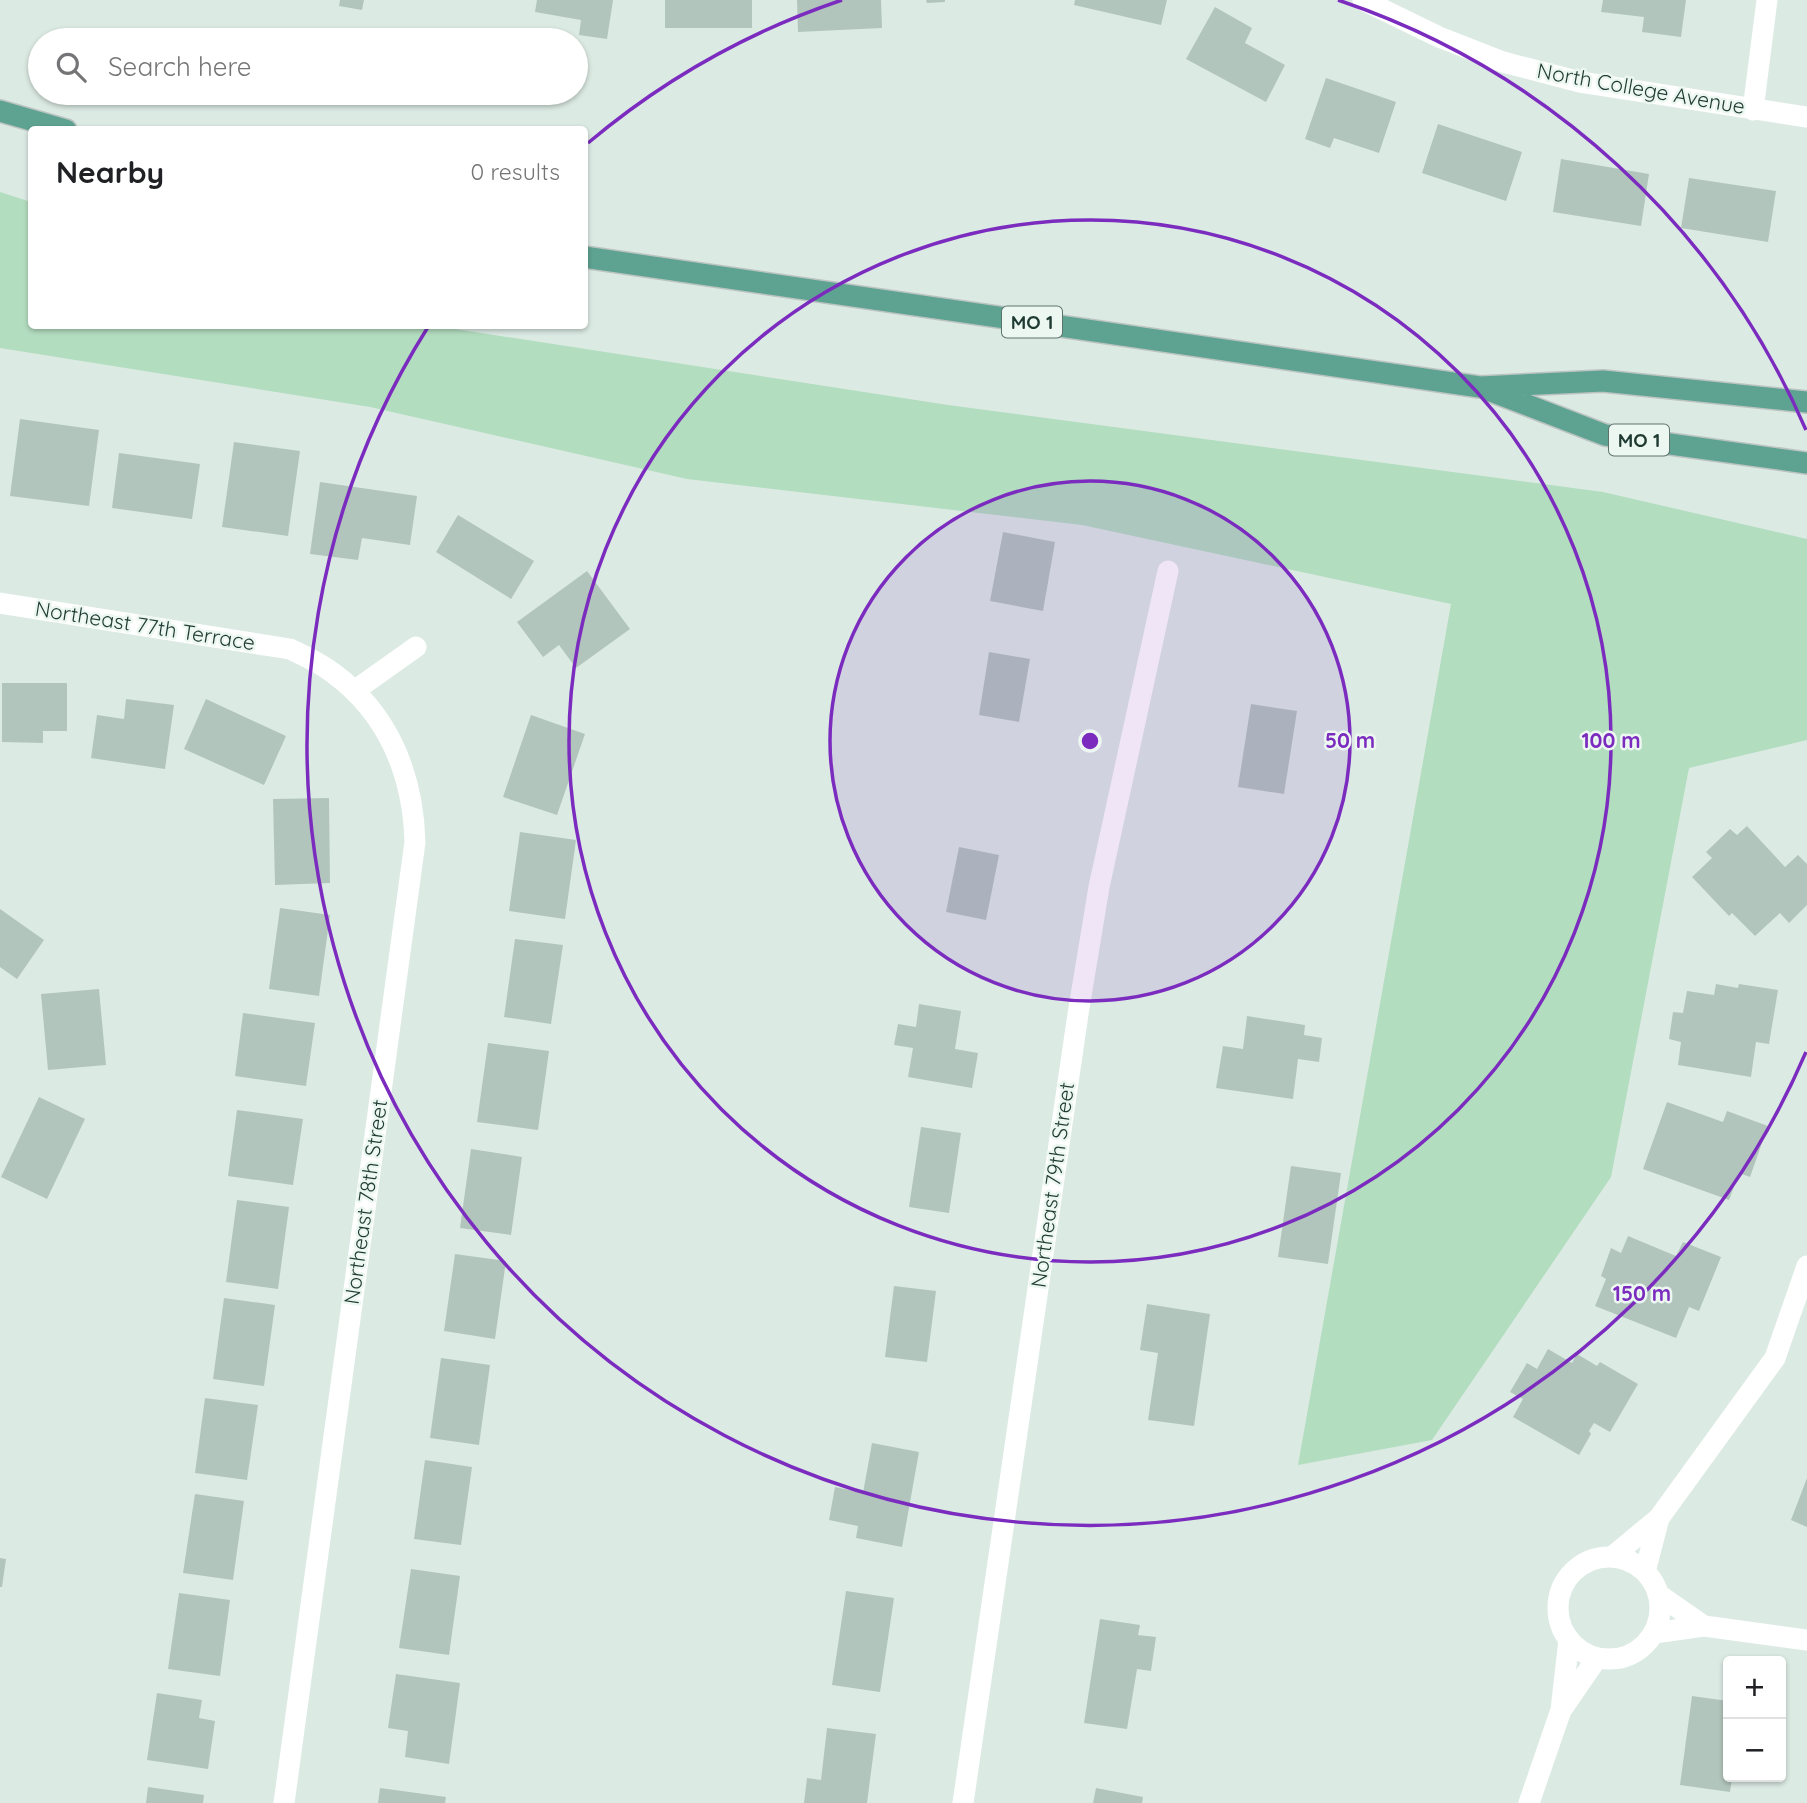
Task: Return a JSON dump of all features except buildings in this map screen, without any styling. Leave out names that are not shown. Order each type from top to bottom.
[{"type":"main road","points":[[0,111],[52,126]]},
{"type":"main road","name":"MO 1","points":[[588,258],[1480,387],[1602,381],[1807,402]]},
{"type":"main road","name":"MO 1","points":[[1480,387],[1605,435],[1807,463]]},
{"type":"street","name":"North College Avenue","points":[[1363,0],[1439,37],[1503,62],[1580,82],[1807,117]]},
{"type":"street","points":[[1753,110],[1767,0]]},
{"type":"street","name":"Northeast 79th Street","points":[[963,1803],[1090,938],[1168,571]]},
{"type":"street","name":"Northeast 77th Terrace","points":[[0,603],[290,649]]},
{"type":"street","points":[[354,691],[416,647]]},
{"type":"street","name":"Northeast 78th Street","points":[[284,1803],[415,842],[414,818],[404,770],[383,726],[354,691],[333,673],[290,649]]},
{"type":"street","points":[[1613,1556],[1659,1518],[1775,1358],[1807,1266]]},
{"type":"street","points":[[1645,1572],[1659,1518]]},
{"type":"street","points":[[1613,1556],[1629,1561],[1645,1572],[1658,1594],[1660,1614],[1654,1633],[1645,1645],[1631,1655],[1614,1659],[1597,1658],[1581,1651],[1569,1640],[1561,1625],[1558,1608],[1560,1592],[1568,1577],[1581,1565],[1596,1558],[1613,1556]]},
{"type":"street","points":[[1658,1594],[1704,1626]]},
{"type":"street","points":[[1654,1633],[1704,1626],[1807,1640]]},
{"type":"street","points":[[1529,1803],[1560,1710],[1569,1640]]},
{"type":"street","points":[[1560,1710],[1597,1658]]},
{"type":"green space","points":[[0,192],[28,201],[28,329],[455,329],[948,405],[1603,492],[1807,539],[1807,740],[1689,768],[1611,1177],[1432,1440],[1298,1465],[1451,604],[1082,525],[687,479],[370,407],[0,348]]}]
